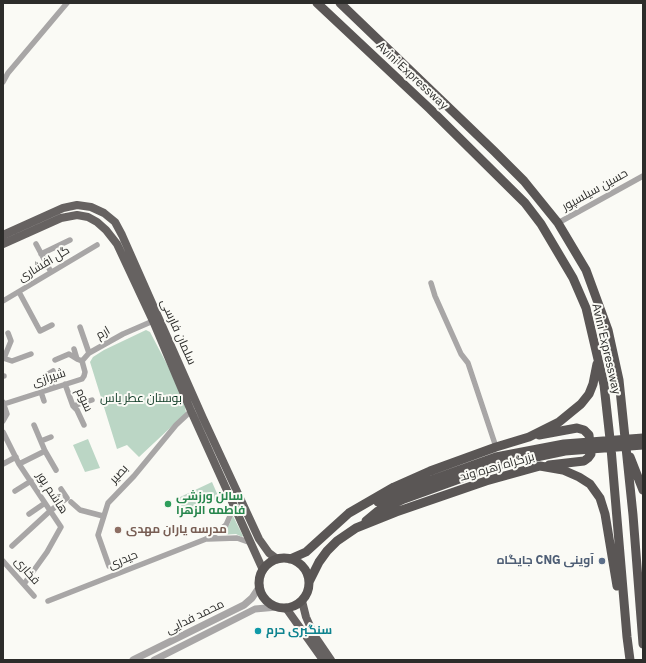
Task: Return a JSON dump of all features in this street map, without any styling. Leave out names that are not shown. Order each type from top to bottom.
[{"type":"highway","name":"Avini Expressway","points":[[317,3],[430,109],[526,204],[541,224],[573,278],[586,308],[604,385],[630,660]]},
{"type":"highway","name":"Avini Expressway","points":[[340,3],[494,151],[524,182],[558,223],[586,270],[608,330],[619,380],[643,644]]},
{"type":"highway","name":"بزرگراه زهره وند","points":[[290,559],[306,552],[349,513],[394,487],[496,447],[529,437],[559,422],[581,404],[589,394],[593,384],[598,358]]},
{"type":"highway","points":[[529,437],[577,428],[584,430],[589,435],[591,454],[584,461],[540,466]]},
{"type":"highway","name":"بزرگراه زهره وند","points":[[349,513],[374,504],[401,491],[497,461],[564,444],[643,438]]},
{"type":"highway","points":[[626,444],[643,490]]},
{"type":"highway","name":"بزرگراه زهره وند","points":[[309,582],[319,562],[337,541],[378,511],[404,499],[497,461],[565,451],[643,445]]},
{"type":"highway","name":"بزرگراه زهره وند","points":[[356,528],[396,512],[486,481],[540,466],[563,470],[590,484],[600,498],[605,514],[618,597],[624,606]]},
{"type":"highway","points":[[290,559],[296,561],[304,569],[309,582],[306,595],[302,600],[292,607],[281,607],[265,599],[260,586],[261,575],[263,570],[272,562],[290,559]]},
{"type":"main road","name":"سلمان فارسی","points":[[3,235],[62,208],[76,205],[91,207],[104,213],[115,222],[259,539],[269,553],[277,560]]},
{"type":"main road","name":"سلمان فارسی","points":[[3,244],[61,218],[77,215],[88,217],[97,222],[106,230],[117,244],[263,570]]},
{"type":"main road","points":[[302,600],[306,617],[314,635],[331,660]]},
{"type":"main road","points":[[281,607],[323,660]]},
{"type":"street","points":[[3,82],[8,72],[67,3]]},
{"type":"street","name":"حسین سیلسپور","points":[[558,223],[643,176]]},
{"type":"street","points":[[41,254],[70,240]]},
{"type":"street","points":[[36,244],[51,272]]},
{"type":"street","name":"گل افشاری","points":[[3,301],[97,245]]},
{"type":"street","points":[[431,283],[435,296],[461,354],[468,363],[496,447]]},
{"type":"street","points":[[19,292],[40,331],[52,325]]},
{"type":"street","name":"ارم","points":[[80,327],[89,353],[123,334],[153,322]]},
{"type":"street","points":[[8,333],[11,341],[3,358],[12,361],[31,354]]},
{"type":"street","points":[[74,349],[80,360]]},
{"type":"street","points":[[80,360],[89,353]]},
{"type":"street","points":[[57,358],[69,354],[80,360]]},
{"type":"street","name":"شیرازی","points":[[4,403],[82,379],[85,372],[80,360]]},
{"type":"street","points":[[53,371],[48,374],[53,388]]},
{"type":"street","name":"سوم","points":[[65,384],[73,406],[77,410],[84,425]]},
{"type":"street","points":[[42,392],[44,401]]},
{"type":"street","points":[[73,406],[92,400]]},
{"type":"street","points":[[3,421],[8,414],[4,403]]},
{"type":"street","name":"بصیر","points":[[109,566],[98,535],[108,503],[134,476],[176,425],[191,411]]},
{"type":"street","points":[[34,425],[44,451],[56,470]]},
{"type":"street","name":"هاشم پور","points":[[3,432],[19,464],[61,528],[47,552],[24,584]]},
{"type":"street","points":[[41,441],[51,437]]},
{"type":"street","points":[[19,464],[44,451]]},
{"type":"street","points":[[3,464],[16,457]]},
{"type":"street","points":[[15,491],[31,481]]},
{"type":"street","points":[[12,546],[50,511],[67,498],[61,489]]},
{"type":"street","points":[[71,502],[80,510],[103,516]]},
{"type":"street","points":[[29,514],[45,503]]},
{"type":"street","points":[[206,539],[226,525],[234,507]]},
{"type":"street","points":[[206,539],[237,538],[251,543]]},
{"type":"street","name":"حیدری","points":[[48,601],[206,539]]},
{"type":"street","name":"فخاری","points":[[3,561],[34,596]]},
{"type":"street","name":"محمد فدایی","points":[[133,660],[244,606],[252,598],[260,586]]},
{"type":"street","name":"محمد فدایی","points":[[154,660],[255,609],[281,607]]},
{"type":"green space","name":"بوستان عطر یاس","points":[[146,330],[150,332],[170,370],[185,406],[186,413],[139,457],[127,445],[117,449],[90,362],[93,357],[104,350]]},
{"type":"green space","points":[[88,439],[100,468],[85,472],[73,445]]},
{"type":"green space","points":[[212,482],[219,498],[185,514],[178,498]]},
{"type":"green space","points":[[233,516],[243,536],[242,537],[236,534],[221,535],[220,533],[229,525]]},
{"type":"place","name":"سالن ورزشی فاطمه الزهرا","points":[[168,504]]},
{"type":"place","name":"مدرسه یاران مهدی","points":[[118,530]]},
{"type":"place","name":"جایگاه CNG آوینی","points":[[602,561]]},
{"type":"place","name":"سنگبری حرم","points":[[258,631]]}]
